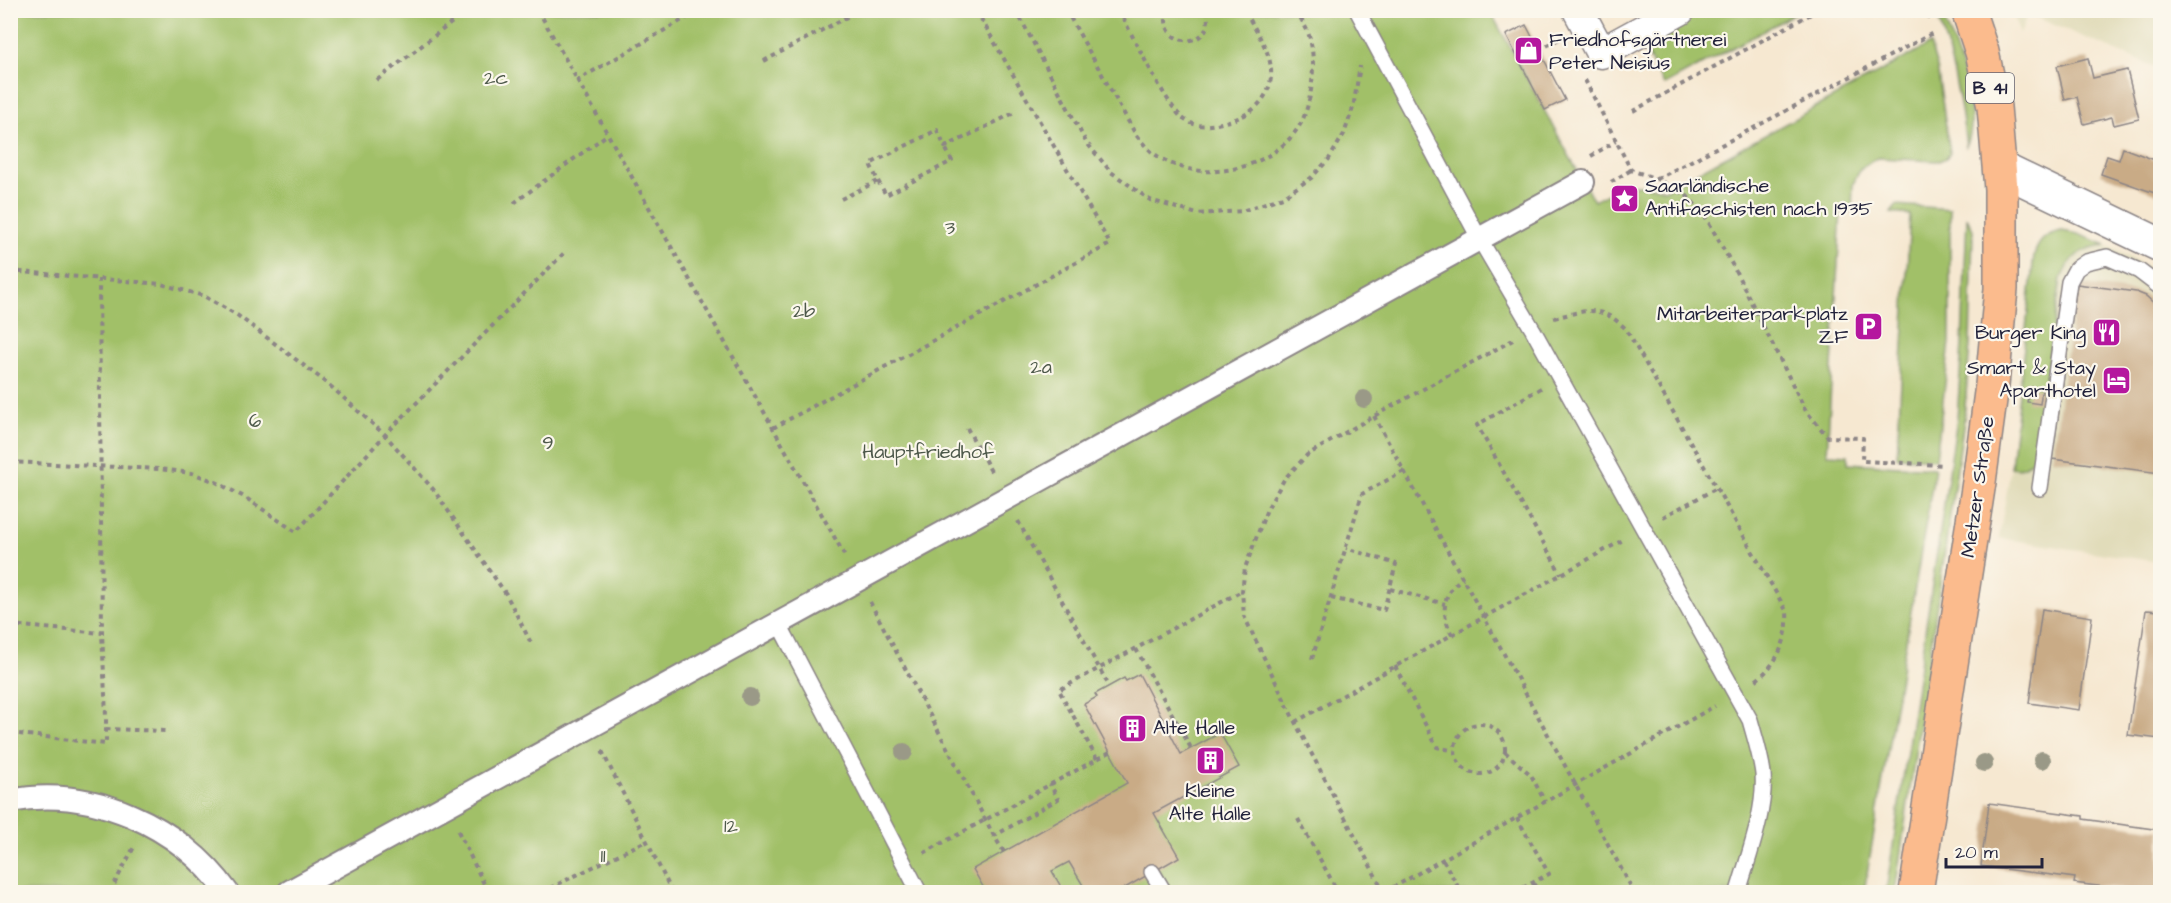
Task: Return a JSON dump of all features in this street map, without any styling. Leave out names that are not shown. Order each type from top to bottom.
[{"type":"main road","name":"Metzer Straße","points":[[1916,892],[1979,482],[1992,385],[2001,288],[2000,168],[1994,107],[1988,75],[1968,10]]},
{"type":"street","points":[[1578,10],[1601,53],[1680,10]]},
{"type":"street","points":[[2000,168],[2160,245]]},
{"type":"street","points":[[289,892],[1479,238],[1583,172]]},
{"type":"street","points":[[10,801],[25,798],[57,798],[119,810],[147,823],[188,850],[216,876],[227,892]]},
{"type":"lane","points":[[1360,17],[1479,238],[1533,330],[1750,720],[1763,775],[1761,800],[1752,842],[1737,892]]},
{"type":"lane","points":[[2040,488],[2069,282],[2076,269],[2086,262],[2107,256],[2139,271],[2160,287]]},
{"type":"lane","points":[[779,624],[919,892]]},
{"type":"lane","points":[[1152,872],[1164,892]]},
{"type":"path","points":[[377,80],[468,10]]},
{"type":"path","points":[[538,10],[858,581],[1004,852]]},
{"type":"path","points":[[576,81],[700,10]]},
{"type":"path","points":[[764,62],[860,10]]},
{"type":"path","points":[[773,428],[1110,244],[976,10]]},
{"type":"path","points":[[1016,10],[1086,142],[1111,172],[1150,201],[1197,214],[1242,211],[1283,197],[1311,178],[1329,159],[1344,134],[1353,108],[1361,58],[1360,17]]},
{"type":"path","points":[[1066,10],[1136,135],[1152,153],[1174,164],[1214,173],[1262,160],[1282,146],[1298,128],[1310,105],[1313,65],[1308,32],[1296,10]]},
{"type":"path","points":[[1119,10],[1171,105],[1183,120],[1198,126],[1215,125],[1240,118],[1254,111],[1265,97],[1271,67],[1268,54],[1245,10]]},
{"type":"path","points":[[1167,10],[1166,25],[1169,32],[1174,37],[1187,41],[1194,40],[1204,33],[1209,19],[1206,10]]},
{"type":"path","points":[[1633,111],[1818,10]]},
{"type":"path","points":[[1920,10],[1932,20]]},
{"type":"path","points":[[1657,179],[1935,32]]},
{"type":"path","points":[[1584,78],[1631,170],[1657,179],[1686,195],[1704,214],[1734,268],[1806,411],[1828,437],[1863,438],[1862,461],[1944,465]]},
{"type":"path","points":[[945,147],[1014,113]]},
{"type":"path","points":[[937,130],[952,161],[886,195],[878,181],[870,164],[937,130]]},
{"type":"path","points":[[514,203],[608,134]]},
{"type":"path","points":[[1583,172],[1616,141]]},
{"type":"path","points":[[841,199],[878,181]]},
{"type":"path","points":[[10,462],[159,469],[192,473],[216,482],[246,498],[296,532],[385,435],[564,253]]},
{"type":"path","points":[[10,271],[160,284],[204,296],[237,315],[327,383],[385,435],[439,498],[506,594],[532,645]]},
{"type":"path","points":[[10,733],[106,744],[102,633],[99,279]]},
{"type":"path","points":[[1533,330],[1307,454],[1285,478],[1267,509],[1245,568],[1242,591],[1244,616],[1295,722],[1384,892],[1737,693],[1758,679],[1772,664],[1783,645],[1788,627],[1787,612],[1626,329],[1613,316],[1599,311],[1581,311],[1552,319]]},
{"type":"path","points":[[1559,378],[1476,425],[1561,574]]},
{"type":"path","points":[[1374,416],[1634,892]]},
{"type":"path","points":[[967,428],[978,448]]},
{"type":"path","points":[[1312,659],[1362,494],[1404,471]]},
{"type":"path","points":[[1295,722],[1717,488]]},
{"type":"path","points":[[1006,498],[1109,686]]},
{"type":"path","points":[[1331,598],[1384,610],[1396,564],[1346,548]]},
{"type":"path","points":[[1452,634],[1444,615],[1445,604],[1454,584],[1463,578]]},
{"type":"path","points":[[1390,589],[1445,604]]},
{"type":"path","points":[[1097,759],[1059,690],[1242,591]]},
{"type":"path","points":[[10,625],[102,633]]},
{"type":"path","points":[[1136,649],[1191,748]]},
{"type":"path","points":[[1395,666],[1437,747],[1455,751]]},
{"type":"path","points":[[1480,723],[1496,729],[1505,743],[1505,752],[1498,766],[1484,774],[1475,774],[1461,766],[1456,759],[1455,751],[1455,742],[1459,735],[1472,724],[1480,723]]},
{"type":"path","points":[[590,727],[672,892]]},
{"type":"path","points":[[106,729],[165,731]]},
{"type":"path","points":[[905,864],[1110,752]]},
{"type":"path","points":[[1505,752],[1531,775],[1545,802]]},
{"type":"path","points":[[994,836],[1058,799],[1050,784]]},
{"type":"path","points":[[446,806],[488,892]]},
{"type":"path","points":[[1515,892],[1549,874],[1517,818]]},
{"type":"path","points":[[1298,819],[1338,892]]},
{"type":"path","points":[[110,892],[147,823]]},
{"type":"path","points":[[542,892],[646,841]]},
{"type":"path","points":[[1443,860],[1461,892]]},
{"type":"path","points":[[1533,883],[1539,892]]},
{"type":"shaded area","points":[[2011,11],[2160,11],[2160,69],[2028,14],[2020,34]]},
{"type":"shaded area","points":[[2062,231],[2078,234],[2106,245],[2160,273],[2160,562],[1999,538],[2011,467],[2034,255],[2039,243],[2051,233]]},
{"type":"green space","name":"Hauptfriedhof","points":[[10,11],[1490,11],[1594,201],[1628,186],[1645,185],[1665,190],[1930,44],[1937,67],[1950,153],[1939,161],[1877,158],[1861,168],[1853,184],[1852,211],[1841,210],[1827,454],[1848,455],[1848,463],[1935,468],[1864,892],[11,892]]},
{"type":"green space","points":[[1680,11],[1800,11],[1664,85],[1636,34]]},
{"type":"green space","points":[[1936,11],[1940,11],[1946,24],[1965,78],[1971,116],[1970,133],[1966,146],[1955,77]]},
{"type":"green space","points":[[1897,205],[1950,209],[1950,342],[1936,459],[1897,457],[1910,215],[1891,213]]},
{"type":"green space","points":[[1967,217],[1973,230],[1970,344],[1964,420],[1895,892],[1886,892],[1957,418]]},
{"type":"green space","points":[[2062,231],[2078,234],[2106,245],[2091,248],[2079,254],[2069,264],[2061,278],[2034,457],[2024,467],[2011,467],[2034,255],[2044,238]]},
{"type":"building","points":[[1526,25],[1565,100],[1545,110],[1506,35]]},
{"type":"building","points":[[2088,58],[2093,78],[2127,70],[2139,119],[2114,125],[2112,117],[2084,124],[2077,97],[2065,100],[2057,66]]},
{"type":"building","points":[[2123,148],[2160,162],[2160,195],[2101,174],[2107,156],[2119,160]]},
{"type":"building","points":[[2077,284],[2136,292],[2146,296],[2160,309],[2160,473],[2052,459]]},
{"type":"building","points":[[2030,387],[2042,389],[2040,404],[2027,402]]},
{"type":"building","points":[[2042,609],[2092,617],[2079,710],[2029,703]]},
{"type":"building","points":[[2146,610],[2160,611],[2160,739],[2128,735]]},
{"type":"building","points":[[1139,674],[1181,754],[1220,733],[1239,767],[1154,813],[1179,857],[1118,892],[1087,892],[1069,862],[1052,871],[1064,892],[986,892],[973,869],[1127,783],[1084,704],[1097,697],[1095,694],[1124,678],[1126,681]]},
{"type":"building","points":[[1989,803],[2083,816],[2083,819],[2160,830],[2160,892],[2074,883],[2075,878],[1981,866]]},
{"type":"place","name":"Friedhofsgärtnerei Peter Neisius","points":[[1528,51]]},
{"type":"place","name":"Saarländische Antifaschisten nach 1935","points":[[1624,198]]},
{"type":"place","name":"Mitarbeiterparkplatz ZF","points":[[1869,326]]},
{"type":"place","name":"Burger King","points":[[2107,333]]},
{"type":"place","name":"Smart & Stay Aparthotel","points":[[2117,380]]},
{"type":"place","name":"Alte Halle","points":[[1132,728]]},
{"type":"place","name":"Kleine Alte Halle","points":[[1210,760]]},
{"type":"park label","name":"2c","points":[[496,78]]},
{"type":"park label","name":"3","points":[[950,228]]},
{"type":"park label","name":"2b","points":[[804,311]]},
{"type":"park label","name":"2a","points":[[1041,367]]},
{"type":"park label","name":"6","points":[[255,421]]},
{"type":"park label","name":"9","points":[[548,443]]},
{"type":"park label","name":"12","points":[[731,826]]},
{"type":"park label","name":"11","points":[[603,856]]}]
